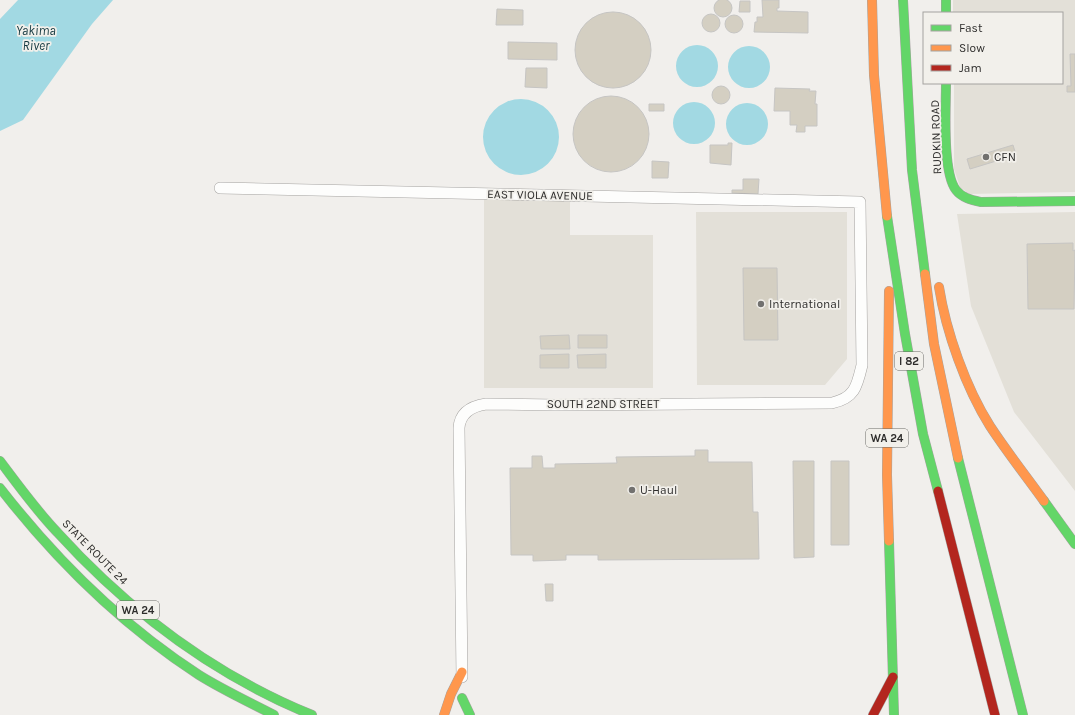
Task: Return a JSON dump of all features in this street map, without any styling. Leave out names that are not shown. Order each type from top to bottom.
[{"type":"main road","name":"I 82","points":[[872,0],[874,76],[885,200],[905,334],[923,434],[995,715]]},
{"type":"main road","name":"I 82","points":[[903,0],[912,170],[934,344],[953,437],[1023,715]]},
{"type":"main road","points":[[908,0],[912,26],[919,125]]},
{"type":"main road","points":[[946,0],[946,12]]},
{"type":"main road","name":"RUDKIN ROAD","points":[[946,84],[947,159],[950,180],[954,189],[963,197],[981,202],[1075,201]]},
{"type":"main road","name":"WA 24","points":[[885,200],[889,289],[887,475],[894,676]]},
{"type":"main road","points":[[938,280],[942,311],[962,368],[975,398],[990,426],[1075,544]]},
{"type":"main road","name":"STATE ROUTE 24","points":[[0,461],[41,515],[66,543],[93,570],[128,601],[165,631],[208,661],[242,681],[312,715]]},
{"type":"main road","name":"WA 24","points":[[0,488],[43,542],[110,608],[190,668],[274,715]]},
{"type":"main road","points":[[444,715],[451,694],[462,672]]},
{"type":"main road","points":[[873,715],[894,676]]},
{"type":"main road","points":[[894,676],[894,715]]},
{"type":"main road","points":[[462,698],[470,715]]},
{"type":"street","name":"EAST VIOLA AVENUE","points":[[220,188],[860,202]]},
{"type":"street","name":"SOUTH 22ND STREET","points":[[462,715],[459,428],[461,419],[465,412],[478,405],[486,404],[832,404],[842,401],[852,394],[858,383],[862,365],[860,202]]},
{"type":"shaded area","points":[[953,0],[1075,0],[1075,192],[969,194],[960,187],[954,169],[954,84],[1063,84],[1063,12],[953,12]]},
{"type":"shaded area","points":[[570,190],[570,235],[653,235],[653,388],[484,388],[484,191]]},
{"type":"shaded area","points":[[696,212],[847,212],[847,359],[825,385],[697,385]]},
{"type":"shaded area","points":[[1075,212],[1075,491],[1014,412],[971,306],[957,214]]},
{"type":"water","name":"Yakima River","points":[[18,0],[113,0],[92,24],[23,120],[0,131],[0,19]]},
{"type":"water","points":[[697,45],[712,51],[718,66],[712,81],[697,87],[682,81],[676,66],[682,51]]},
{"type":"water","points":[[749,46],[764,52],[770,67],[764,82],[749,88],[734,82],[728,67],[734,52]]},
{"type":"water","points":[[521,99],[536,102],[548,110],[556,122],[559,137],[556,152],[548,164],[536,172],[521,175],[506,172],[494,164],[486,152],[483,137],[486,122],[494,110],[506,102]]},
{"type":"water","points":[[694,102],[709,108],[715,123],[709,138],[694,144],[679,138],[673,123],[679,108]]},
{"type":"water","points":[[747,103],[762,109],[768,124],[762,139],[747,145],[732,139],[726,124],[732,109]]},
{"type":"building","points":[[723,-1],[729,2],[732,8],[729,14],[723,17],[717,14],[714,8],[717,2]]},
{"type":"building","points":[[762,0],[779,0],[779,8],[777,8],[777,11],[808,12],[808,33],[754,32],[757,17],[763,17]]},
{"type":"building","points":[[740,1],[750,1],[750,12],[739,12]]},
{"type":"building","points":[[497,9],[523,10],[523,25],[496,25]]},
{"type":"building","points":[[606,12],[620,12],[634,18],[645,29],[651,43],[651,57],[648,65],[640,77],[634,82],[620,88],[606,88],[592,82],[581,71],[575,57],[575,43],[581,29],[592,18]]},
{"type":"building","points":[[711,14],[717,17],[720,23],[717,29],[711,32],[705,29],[702,23],[705,17]]},
{"type":"building","points":[[734,15],[740,18],[743,24],[740,30],[734,33],[728,30],[725,24],[728,18]]},
{"type":"building","points":[[508,42],[557,43],[557,60],[508,59]]},
{"type":"building","points":[[1070,54],[1075,54],[1075,92],[1067,92],[1067,86],[1071,86]]},
{"type":"building","points":[[526,68],[547,68],[547,88],[525,87]]},
{"type":"building","points":[[717,86],[725,86],[730,91],[728,102],[725,104],[717,104],[712,99],[712,91]]},
{"type":"building","points":[[775,88],[810,89],[809,91],[816,91],[815,104],[817,104],[817,126],[805,126],[805,132],[796,132],[797,125],[790,125],[790,111],[774,111]]},
{"type":"building","points":[[611,96],[626,99],[638,107],[646,119],[649,134],[646,149],[638,161],[626,169],[611,172],[596,169],[584,161],[576,149],[573,134],[576,119],[584,107],[596,99]]},
{"type":"building","points":[[649,104],[664,104],[664,111],[649,111]]},
{"type":"building","points":[[728,143],[732,143],[731,165],[710,163],[710,145],[728,145]]},
{"type":"building","points":[[1013,145],[1016,155],[970,169],[967,159]]},
{"type":"building","points":[[652,161],[669,162],[668,178],[652,178]]},
{"type":"building","points":[[743,179],[759,179],[758,194],[732,193],[732,190],[743,190]]},
{"type":"building","points":[[1073,243],[1073,251],[1075,250],[1074,309],[1028,309],[1027,244]]},
{"type":"building","name":"International","points":[[743,268],[777,268],[778,340],[744,340]]},
{"type":"building","points":[[569,335],[570,349],[541,349],[540,336]]},
{"type":"building","points":[[578,335],[607,335],[607,348],[578,348]]},
{"type":"building","points":[[569,354],[569,368],[540,368],[540,355]]},
{"type":"building","points":[[606,354],[606,368],[578,368],[577,355]]},
{"type":"building","name":"U-Haul","points":[[695,450],[708,450],[708,462],[752,462],[753,512],[758,512],[759,559],[598,560],[598,555],[566,555],[566,560],[533,561],[533,555],[511,555],[510,468],[532,468],[532,456],[542,456],[543,468],[555,468],[555,464],[617,463],[616,457],[695,456]]},
{"type":"building","points":[[793,461],[814,461],[814,557],[794,558]]},
{"type":"building","points":[[831,461],[849,461],[849,545],[831,545]]},
{"type":"building","points":[[545,584],[553,584],[553,601],[546,601]]},
{"type":"traffic: fast","points":[[903,0],[912,170],[925,274]]},
{"type":"traffic: fast","points":[[946,0],[946,12]]},
{"type":"traffic: fast","points":[[946,84],[945,123],[947,155],[952,181],[958,193],[967,198],[981,202],[1075,201]]},
{"type":"traffic: fast","points":[[887,216],[905,334],[923,434],[938,491]]},
{"type":"traffic: fast","points":[[958,458],[1023,715]]},
{"type":"traffic: fast","points":[[0,461],[49,524],[84,561],[143,614],[174,638],[207,660],[276,699],[312,715]]},
{"type":"traffic: fast","points":[[0,488],[21,515],[67,566],[143,635],[199,675],[274,715]]},
{"type":"traffic: fast","points":[[1044,501],[1075,544]]},
{"type":"traffic: fast","points":[[889,541],[894,715]]},
{"type":"traffic: fast","points":[[462,698],[470,715]]},
{"type":"traffic: slow","points":[[872,0],[874,75],[887,216]]},
{"type":"traffic: slow","points":[[925,274],[934,344],[958,458]]},
{"type":"traffic: slow","points":[[939,287],[952,341],[973,395],[990,426],[1044,501]]},
{"type":"traffic: slow","points":[[889,291],[887,475],[889,541]]},
{"type":"traffic: slow","points":[[444,715],[451,694],[462,672]]},
{"type":"traffic: jam","points":[[938,491],[995,715]]},
{"type":"traffic: jam","points":[[873,715],[893,677]]},
{"type":"place","name":"CFN","points":[[986,157]]},
{"type":"place","name":"International","points":[[761,304]]},
{"type":"place","name":"U-Haul","points":[[632,490]]}]
